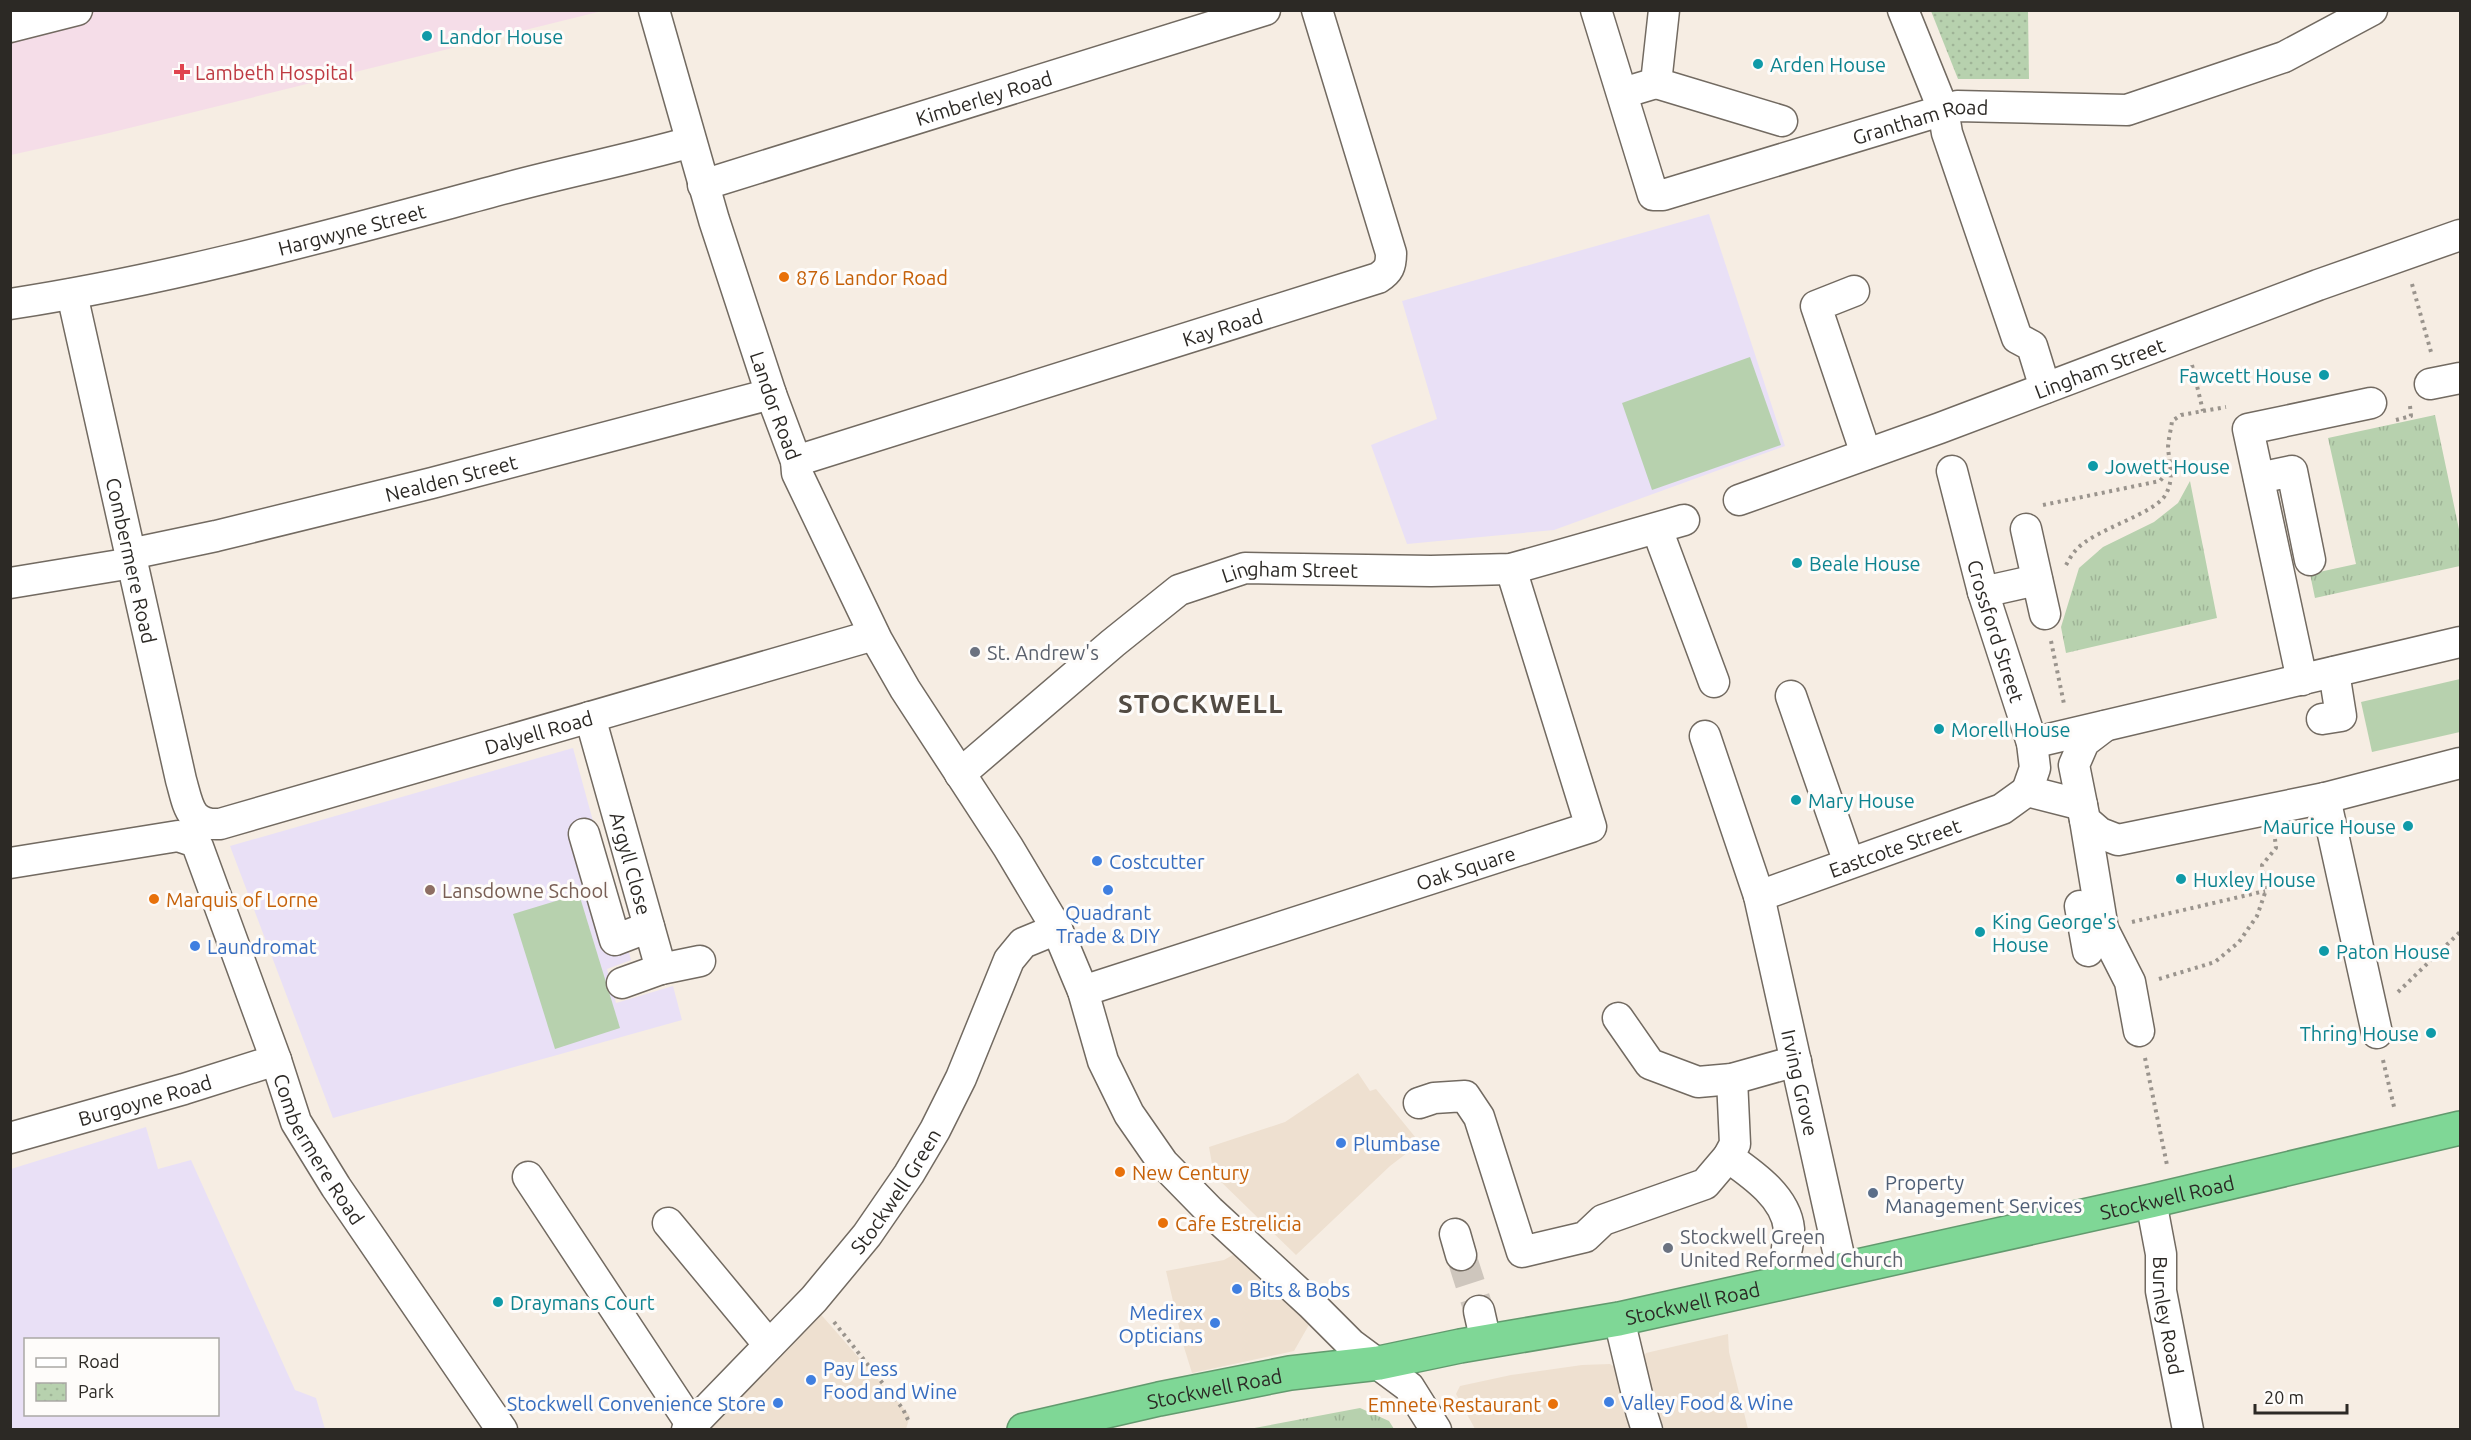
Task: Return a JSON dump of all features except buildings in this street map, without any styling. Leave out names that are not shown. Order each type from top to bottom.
[{"type":"highway","name":"Stockwell Road","points":[[1024,1430],[1159,1399],[1290,1373],[1379,1363],[1482,1327],[1619,1319],[2459,1134]]},
{"type":"street","points":[[23,20],[77,10]]},
{"type":"street","name":"Landor Road","points":[[654,10],[703,184],[771,394],[796,461],[797,473],[874,635],[905,689],[960,774]]},
{"type":"street","name":"Kimberley Road","points":[[703,184],[1265,10]]},
{"type":"street","name":"Kay Road","points":[[796,461],[1378,278],[1386,273],[1391,264],[1391,253],[1317,10]]},
{"type":"street","name":"Grantham Road","points":[[1596,10],[1653,195],[1663,195],[1957,106],[2127,110],[2284,57],[2372,10]]},
{"type":"street","points":[[1656,83],[1664,10]]},
{"type":"street","points":[[1903,10],[1943,109],[1947,133],[2017,338],[2032,346],[2045,388]]},
{"type":"street","points":[[1622,94],[1656,83],[1782,121]]},
{"type":"street","name":"Hargwyne Street","points":[[10,304],[72,294],[210,265],[562,173],[691,142]]},
{"type":"street","name":"Lingham Street","points":[[1739,500],[2460,235]]},
{"type":"street","points":[[1854,291],[1816,306],[1866,454]]},
{"type":"street","name":"Combermere Road","points":[[72,294],[181,780],[190,811],[195,817],[198,847],[276,1060],[296,1122],[336,1187],[502,1430]]},
{"type":"street","name":"Nealden Street","points":[[10,583],[131,559],[771,394]]},
{"type":"street","points":[[2302,680],[2248,429],[2371,403]]},
{"type":"street","name":"Crossford Street","points":[[1940,428],[1983,592],[2032,743],[2035,768],[2026,791]]},
{"type":"street","points":[[2259,478],[2290,461],[2310,560]]},
{"type":"street","points":[[2029,518],[2037,579],[2045,614]]},
{"type":"street","name":"Lingham Street","points":[[960,774],[1113,643],[1179,590],[1245,568],[1431,571],[1511,569],[1671,524],[1714,682]]},
{"type":"street","name":"Oak Square","points":[[1083,991],[1591,827],[1511,569]]},
{"type":"street","points":[[1983,592],[2037,579]]},
{"type":"street","name":"Dalyell Road","points":[[10,863],[198,831],[211,824],[220,824],[874,635]]},
{"type":"street","points":[[2032,743],[2460,642]]},
{"type":"street","points":[[2322,719],[2341,716],[2334,672]]},
{"type":"street","points":[[1791,696],[1849,863]]},
{"type":"street","name":"Argyll Close","points":[[590,717],[661,969]]},
{"type":"street","points":[[2105,726],[2084,742],[2074,765],[2076,808],[2096,940],[2130,982],[2139,1031]]},
{"type":"street","name":"Irving Grove","points":[[1705,736],[1759,896],[1842,1269]]},
{"type":"street","points":[[2026,791],[2076,808],[2100,833],[2118,840],[2325,798],[2460,763]]},
{"type":"street","points":[[960,774],[1008,847],[1057,929],[1083,991],[1103,1061],[1129,1114],[1163,1162],[1210,1211],[1351,1344],[1409,1387],[1436,1430]]},
{"type":"street","name":"Eastcote Street","points":[[1759,896],[2002,809],[2026,791]]},
{"type":"street","points":[[2325,798],[2375,1024]]},
{"type":"street","points":[[584,834],[615,940],[649,927]]},
{"type":"street","name":"Stockwell Green","points":[[689,1427],[814,1299],[867,1235],[914,1165],[961,1078],[1009,960],[1023,943],[1057,929]]},
{"type":"street","points":[[622,982],[661,969],[700,961]]},
{"type":"street","points":[[1618,1018],[1650,1064],[1698,1082],[1732,1079],[1796,1061]]},
{"type":"street","name":"Burgoyne Road","points":[[10,1138],[184,1089],[276,1060]]},
{"type":"street","points":[[1419,1103],[1434,1098],[1465,1096],[1479,1117],[1522,1252],[1585,1237],[1603,1220],[1705,1184],[1728,1157],[1735,1144],[1732,1079]]},
{"type":"street","points":[[1728,1157],[1777,1198],[1789,1228],[1787,1248]]},
{"type":"street","points":[[528,1177],[689,1427]]},
{"type":"street","name":"Burnley Road","points":[[2151,1201],[2161,1254],[2162,1291],[2188,1430]]},
{"type":"street","points":[[668,1223],[769,1345]]},
{"type":"street","points":[[1619,1319],[1647,1430]]},
{"type":"path","points":[[2404,255],[2443,381]]},
{"type":"path","points":[[2064,568],[2076,549],[2093,537],[2145,511],[2165,497],[2170,481],[2168,446],[2172,422],[2181,415],[2203,411],[2184,336]]},
{"type":"path","points":[[2029,518],[2160,481],[2171,468]]},
{"type":"path","points":[[2045,614],[2072,734]]},
{"type":"path","points":[[2130,982],[2161,979],[2215,962],[2238,942],[2257,916],[2266,890],[2262,865],[2276,848],[2269,809]]},
{"type":"path","points":[[2096,940],[2266,890]]},
{"type":"path","points":[[2395,1112],[2375,1024],[2460,932]]},
{"type":"path","points":[[2139,1031],[2167,1163]]},
{"type":"path","points":[[814,1299],[903,1409],[909,1422]]},
{"type":"shaded area","name":"Lambeth Hospital","points":[[10,11],[602,11],[105,134],[11,155]]},
{"type":"shaded area","points":[[1709,214],[1785,446],[1554,530],[1407,544],[1371,445],[1437,419],[1402,301]]},
{"type":"shaded area","name":"Lansdowne School","points":[[573,748],[631,960],[607,969],[616,1003],[673,986],[682,1020],[333,1118],[230,846]]},
{"type":"shaded area","points":[[1358,1073],[1370,1091],[1376,1089],[1420,1143],[1390,1166],[1296,1255],[1214,1175],[1209,1147],[1285,1122]]},
{"type":"shaded area","points":[[146,1127],[158,1169],[191,1160],[295,1390],[316,1398],[325,1429],[11,1429],[11,1169]]},
{"type":"shaded area","points":[[1243,1249],[1310,1323],[1294,1351],[1192,1373],[1166,1271],[1224,1260]]},
{"type":"shaded area","points":[[817,1310],[910,1416],[906,1429],[699,1430]]},
{"type":"shaded area","points":[[1728,1334],[1729,1352],[1748,1429],[1664,1429],[1643,1358],[1646,1353]]},
{"type":"shaded area","points":[[1610,1364],[1618,1369],[1637,1429],[1475,1429],[1456,1394],[1460,1386],[1511,1375],[1582,1365]]},
{"type":"green space","points":[[1931,11],[2028,11],[2029,79],[1958,79]]},
{"type":"green space","points":[[1750,357],[1781,445],[1652,490],[1622,403]]},
{"type":"green space","points":[[2435,415],[2460,534],[2460,566],[2315,598],[2310,574],[2356,564],[2328,438]]},
{"type":"green space","points":[[2190,481],[2217,618],[2066,653],[2061,627],[2079,568],[2103,547],[2154,522],[2178,503]]},
{"type":"green space","points":[[2460,679],[2460,732],[2372,752],[2361,702]]},
{"type":"green space","points":[[579,894],[620,1028],[555,1049],[513,914]]},
{"type":"green space","points":[[1360,1408],[1389,1421],[1394,1429],[1249,1429]]},
{"type":"tunnel","points":[[1461,1255],[1479,1311]]},
{"type":"place","name":"Landor House","points":[[427,36]]},
{"type":"place","name":"Arden House","points":[[1758,64]]},
{"type":"place","name":"Lambeth Hospital","points":[[182,72]]},
{"type":"place","name":"876 Landor Road","points":[[784,277]]},
{"type":"place","name":"Fawcett House","points":[[2324,375]]},
{"type":"place","name":"Jowett House","points":[[2093,466]]},
{"type":"place","name":"Beale House","points":[[1797,563]]},
{"type":"place","name":"St. Andrew's","points":[[975,652]]},
{"type":"place","name":"Morell House","points":[[1939,729]]},
{"type":"place","name":"Mary House","points":[[1796,800]]},
{"type":"place","name":"Maurice House","points":[[2408,826]]},
{"type":"place","name":"Costcutter","points":[[1097,861]]},
{"type":"place","name":"Huxley House","points":[[2181,879]]},
{"type":"place","name":"Lansdowne School","points":[[430,890]]},
{"type":"place","name":"Quadrant Trade & DIY","points":[[1108,890]]},
{"type":"place","name":"Marquis of Lorne","points":[[154,899]]},
{"type":"place","name":"King George's House","points":[[1980,932]]},
{"type":"place","name":"Laundromat","points":[[195,946]]},
{"type":"place","name":"Paton House","points":[[2324,951]]},
{"type":"place","name":"Thring House","points":[[2431,1033]]},
{"type":"place","name":"Plumbase","points":[[1341,1143]]},
{"type":"place","name":"New Century","points":[[1120,1172]]},
{"type":"place","name":"Property Management Services","points":[[1873,1193]]},
{"type":"place","name":"Cafe Estrelicia","points":[[1163,1223]]},
{"type":"place","name":"Stockwell Green United Reformed Church","points":[[1668,1248]]},
{"type":"place","name":"Bits & Bobs","points":[[1237,1289]]},
{"type":"place","name":"Draymans Court","points":[[498,1302]]},
{"type":"place","name":"Medirex Opticians","points":[[1215,1323]]},
{"type":"place","name":"Pay Less Food and Wine","points":[[811,1380]]},
{"type":"place","name":"Valley Food & Wine","points":[[1609,1402]]},
{"type":"place","name":"Stockwell Convenience Store","points":[[778,1403]]},
{"type":"place","name":"Emnete Restaurant","points":[[1553,1404]]},
{"type":"district","name":"STOCKWELL","points":[[1201,703]]}]
